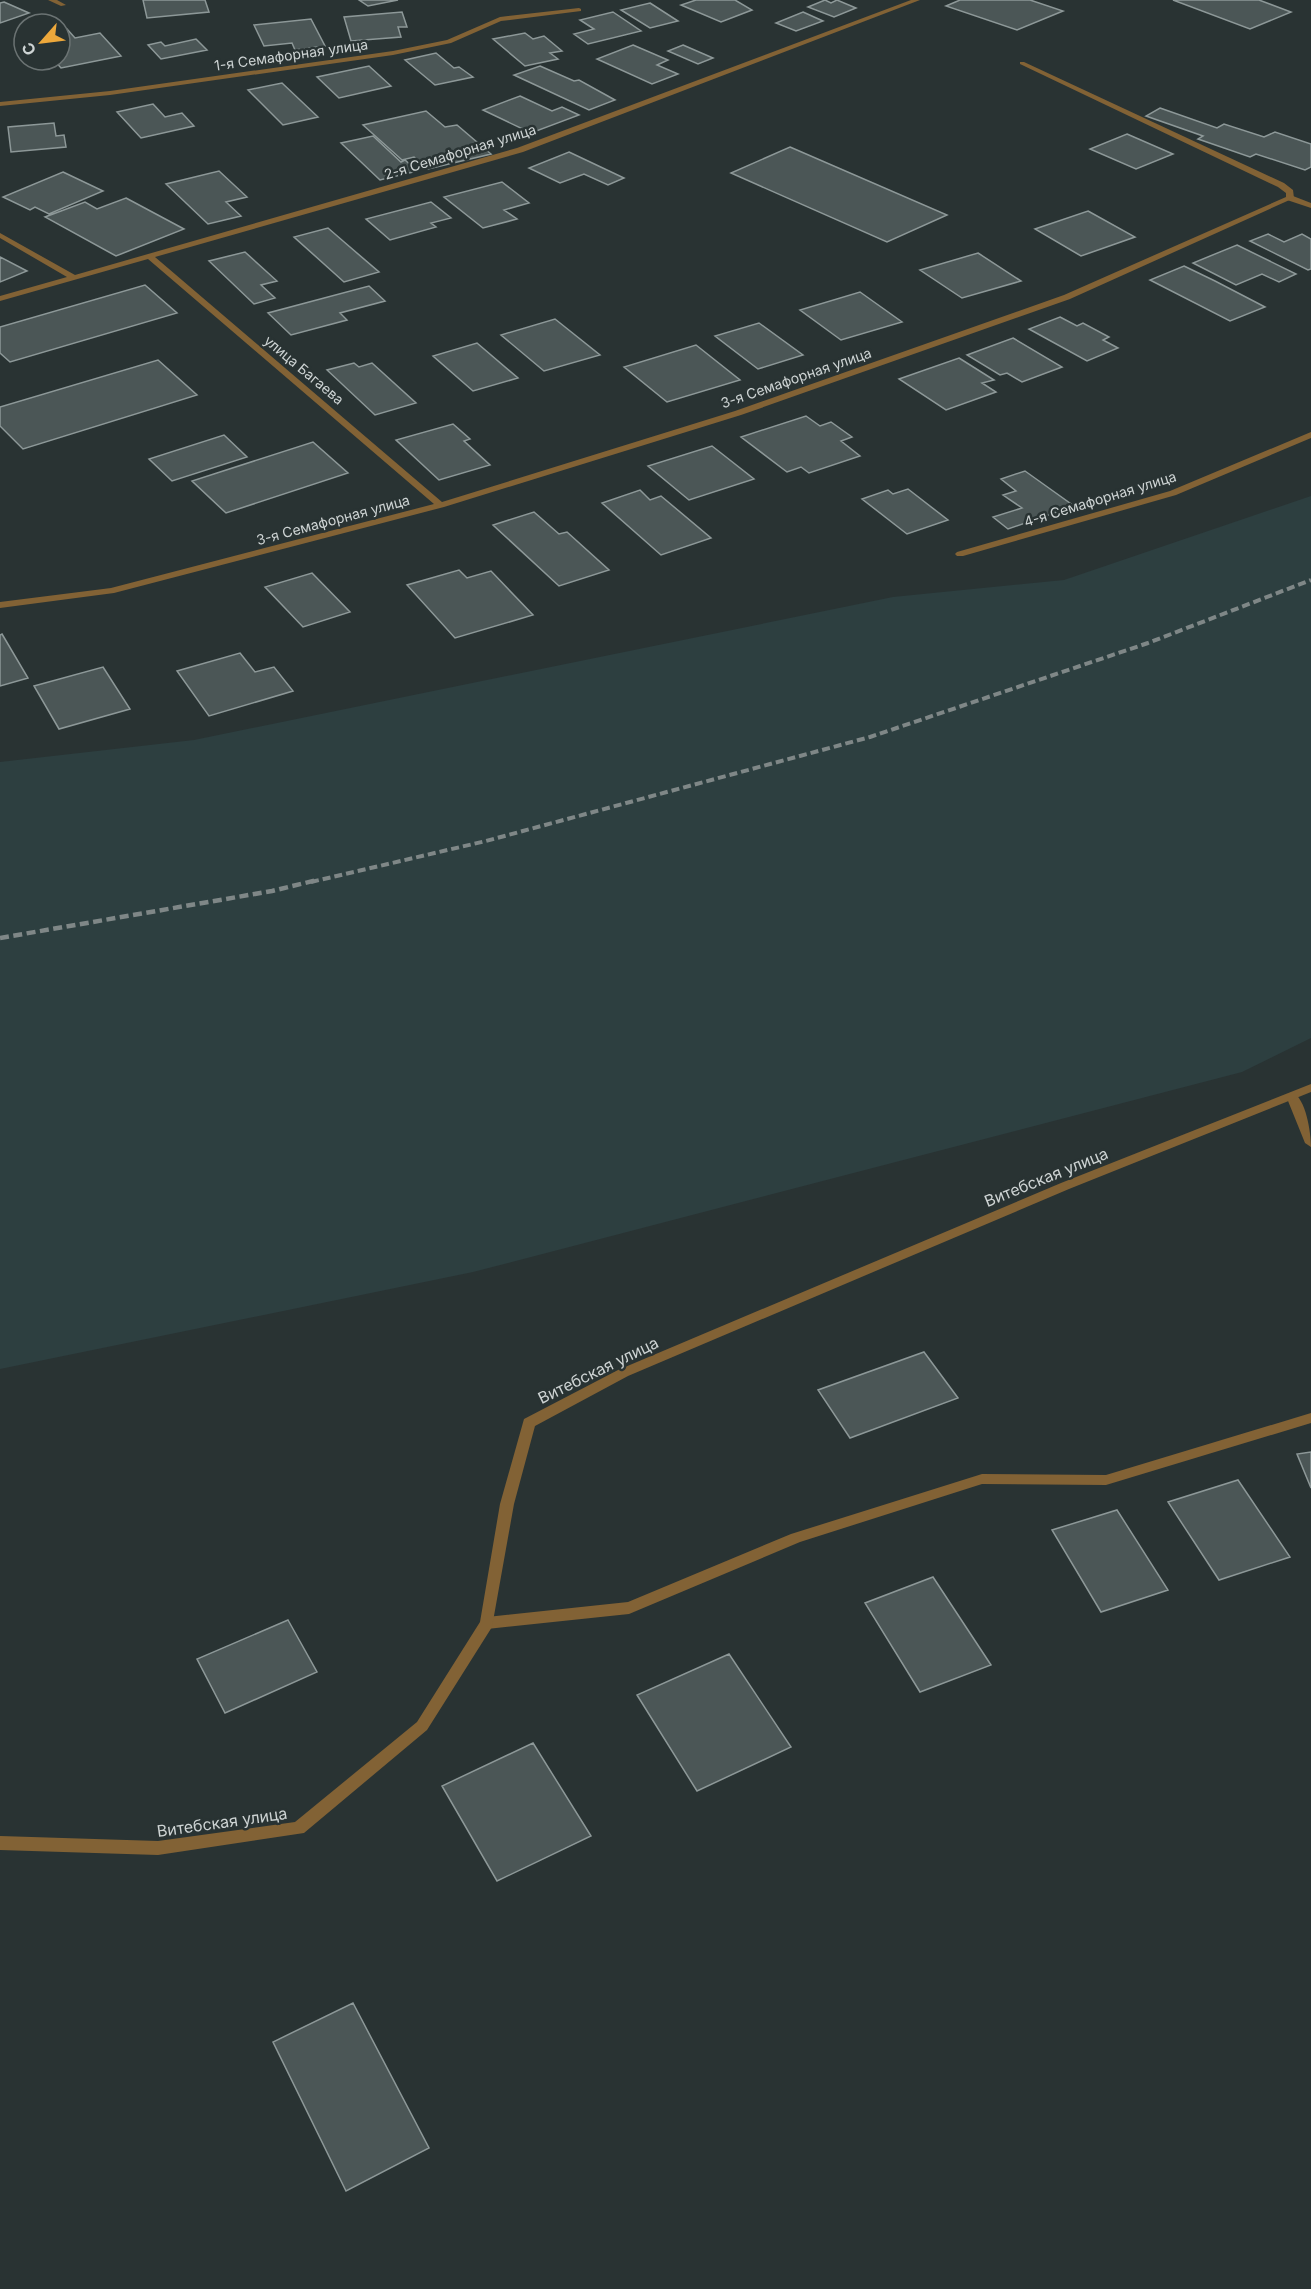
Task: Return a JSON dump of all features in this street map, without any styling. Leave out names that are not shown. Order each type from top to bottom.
[{"type":"street","points":[[51,0],[63,5]]},
{"type":"street","name":"2-я Семафорная улица","points":[[0,299],[520,150],[917,0]]},
{"type":"street","name":"1-я Семафорная улица","points":[[0,104],[110,93],[393,53],[449,42],[500,19],[579,10]]},
{"type":"street","points":[[1022,63],[1281,185],[1290,192],[1290,198],[1311,206]]},
{"type":"street","name":"3-я Семафорная улица","points":[[0,605],[111,591],[441,505],[738,413],[1067,297],[1290,198]]},
{"type":"street","points":[[0,235],[74,278]]},
{"type":"street","name":"улица Багаева","points":[[149,256],[441,505]]},
{"type":"street","name":"4-я Семафорная улица","points":[[960,554],[1173,493],[1311,435]]},
{"type":"street","name":"Витебская улица","points":[[0,1843],[158,1848],[299,1828],[422,1726],[488,1623],[507,1504],[529,1423],[644,1363],[1043,1195],[1311,1088]]},
{"type":"street","points":[[1292,1096],[1311,1143]]},
{"type":"street","points":[[488,1623],[629,1608],[796,1538],[981,1479],[1107,1480],[1311,1418]]},
{"type":"shaded area","points":[[1311,496],[1311,1038],[1242,1072],[473,1272],[0,1369],[0,762],[194,740],[893,597],[1064,580]]},
{"type":"building","points":[[143,0],[205,0],[209,12],[147,18]]},
{"type":"building","points":[[359,0],[398,0],[368,6]]},
{"type":"building","points":[[696,0],[735,0],[752,10],[721,22],[681,5]]},
{"type":"building","points":[[825,0],[831,3],[837,0],[856,8],[834,17],[808,7]]},
{"type":"building","points":[[960,0],[1030,0],[1063,11],[1017,30],[946,6]]},
{"type":"building","points":[[1173,0],[1259,0],[1291,12],[1250,29]]},
{"type":"building","points":[[4,2],[27,12],[12,12],[12,19],[0,23],[0,3]]},
{"type":"building","points":[[650,3],[678,21],[650,28],[621,10]]},
{"type":"building","points":[[402,12],[407,27],[398,27],[401,37],[351,41],[344,17]]},
{"type":"building","points":[[613,12],[641,31],[588,44],[574,34],[594,29],[580,20]]},
{"type":"building","points":[[803,12],[823,21],[796,31],[776,23]]},
{"type":"building","points":[[311,19],[325,46],[295,50],[292,43],[264,46],[254,25]]},
{"type":"building","points":[[100,33],[121,56],[72,66],[72,35],[75,38]]},
{"type":"building","points":[[525,33],[533,39],[544,36],[562,51],[550,53],[558,59],[525,66],[493,39]]},
{"type":"building","points":[[196,39],[207,50],[161,59],[148,45],[161,42],[165,46]]},
{"type":"building","points":[[633,45],[668,60],[657,65],[678,74],[652,84],[597,59]]},
{"type":"building","points":[[683,45],[713,58],[698,64],[668,51]]},
{"type":"building","points":[[436,53],[454,68],[459,67],[473,77],[435,85],[405,60]]},
{"type":"building","points":[[369,66],[391,86],[339,98],[317,77]]},
{"type":"building","points":[[540,66],[574,81],[579,80],[615,100],[589,110],[514,75]]},
{"type":"building","points":[[282,83],[318,117],[283,125],[248,90]]},
{"type":"building","points":[[520,96],[552,111],[562,107],[579,115],[531,133],[483,110]]},
{"type":"building","points":[[153,104],[165,117],[182,113],[194,126],[141,138],[117,112]]},
{"type":"building","points":[[1160,108],[1217,128],[1224,124],[1264,137],[1275,132],[1311,144],[1311,167],[1305,170],[1256,154],[1250,157],[1198,139],[1203,136],[1146,116]]},
{"type":"building","points":[[426,111],[445,127],[457,125],[491,154],[428,169],[414,157],[402,160],[363,125]]},
{"type":"building","points":[[54,123],[56,136],[64,135],[66,147],[11,152],[8,127]]},
{"type":"building","points":[[1127,134],[1173,154],[1136,169],[1090,149]]},
{"type":"building","points":[[373,136],[401,162],[405,160],[417,171],[380,180],[341,143]]},
{"type":"building","points":[[790,147],[947,215],[887,242],[731,173]]},
{"type":"building","points":[[569,152],[624,178],[608,185],[584,174],[560,183],[529,168]]},
{"type":"building","points":[[219,171],[247,197],[226,202],[241,216],[208,224],[166,184]]},
{"type":"building","points":[[63,172],[103,191],[49,214],[35,207],[30,210],[3,197]]},
{"type":"building","points":[[502,182],[529,203],[504,210],[517,219],[483,228],[444,197]]},
{"type":"building","points":[[126,198],[184,229],[116,256],[45,217],[85,202],[97,209]]},
{"type":"building","points":[[431,202],[451,218],[431,223],[436,227],[390,240],[366,219]]},
{"type":"building","points":[[1088,211],[1135,237],[1081,256],[1035,229]]},
{"type":"building","points":[[328,228],[379,272],[344,282],[294,237]]},
{"type":"building","points":[[1268,234],[1284,242],[1302,234],[1311,239],[1311,269],[1308,270],[1250,241]]},
{"type":"building","points":[[1237,245],[1296,274],[1279,282],[1262,274],[1236,285],[1193,263]]},
{"type":"building","points":[[245,252],[277,281],[261,285],[275,298],[254,304],[209,261]]},
{"type":"building","points":[[978,253],[1021,281],[962,298],[920,270]]},
{"type":"building","points":[[0,257],[27,271],[0,282]]},
{"type":"building","points":[[1184,266],[1265,307],[1230,321],[1150,280]]},
{"type":"building","points":[[145,285],[177,313],[10,362],[0,353],[0,327]]},
{"type":"building","points":[[369,286],[385,301],[340,313],[347,320],[291,335],[268,313]]},
{"type":"building","points":[[860,292],[902,322],[841,340],[800,310]]},
{"type":"building","points":[[1060,317],[1077,326],[1083,323],[1109,337],[1103,340],[1118,348],[1087,361],[1029,329]]},
{"type":"building","points":[[555,319],[600,355],[544,371],[501,335]]},
{"type":"building","points":[[759,323],[803,355],[758,369],[715,336]]},
{"type":"building","points":[[1013,338],[1062,367],[1022,382],[1007,373],[1000,375],[967,355]]},
{"type":"building","points":[[477,343],[518,378],[473,391],[433,356]]},
{"type":"building","points":[[696,345],[740,380],[667,402],[624,367]]},
{"type":"building","points":[[959,358],[994,380],[982,383],[996,392],[946,410],[899,379]]},
{"type":"building","points":[[158,360],[197,395],[23,449],[0,426],[0,407]]},
{"type":"building","points":[[354,363],[359,367],[372,363],[416,403],[375,415],[327,370]]},
{"type":"building","points":[[806,416],[820,426],[831,422],[852,437],[841,441],[860,456],[809,473],[801,467],[787,472],[741,437]]},
{"type":"building","points":[[453,424],[470,439],[464,441],[490,465],[439,480],[396,440]]},
{"type":"building","points":[[224,435],[247,457],[172,481],[149,459]]},
{"type":"building","points":[[313,442],[348,473],[226,513],[192,481]]},
{"type":"building","points":[[712,446],[754,479],[689,500],[648,466]]},
{"type":"building","points":[[1025,471],[1074,506],[1008,529],[993,517],[1022,508],[1003,495],[1016,491],[1001,479]]},
{"type":"building","points":[[908,489],[948,520],[907,534],[862,499],[888,490],[893,494]]},
{"type":"building","points":[[640,490],[650,500],[661,496],[711,538],[661,555],[602,503]]},
{"type":"building","points":[[534,512],[559,534],[567,532],[609,570],[559,586],[493,525]]},
{"type":"building","points":[[459,570],[467,578],[491,571],[533,615],[455,638],[407,585]]},
{"type":"building","points":[[312,573],[350,612],[303,627],[265,587]]},
{"type":"building","points":[[2,634],[28,678],[0,686],[0,635]]},
{"type":"building","points":[[240,653],[255,672],[274,667],[293,691],[209,716],[177,671]]},
{"type":"building","points":[[103,667],[130,709],[59,729],[34,686]]},
{"type":"building","points":[[924,1352],[958,1398],[850,1438],[818,1390]]},
{"type":"building","points":[[1311,1452],[1311,1488],[1297,1454]]},
{"type":"building","points":[[1238,1480],[1290,1557],[1219,1580],[1168,1502]]},
{"type":"building","points":[[1117,1510],[1168,1590],[1101,1612],[1052,1530]]},
{"type":"building","points":[[933,1577],[991,1665],[920,1692],[865,1603]]},
{"type":"building","points":[[288,1620],[317,1672],[225,1713],[197,1659]]},
{"type":"building","points":[[729,1654],[791,1747],[697,1791],[637,1695]]},
{"type":"building","points":[[533,1743],[591,1836],[497,1881],[442,1786]]},
{"type":"building","points":[[353,2003],[429,2148],[346,2191],[273,2042]]},
{"type":"railway","points":[[311,882],[486,841],[870,737],[1148,643],[1311,580]]},
{"type":"railway","points":[[0,938],[272,891],[317,880]]}]
